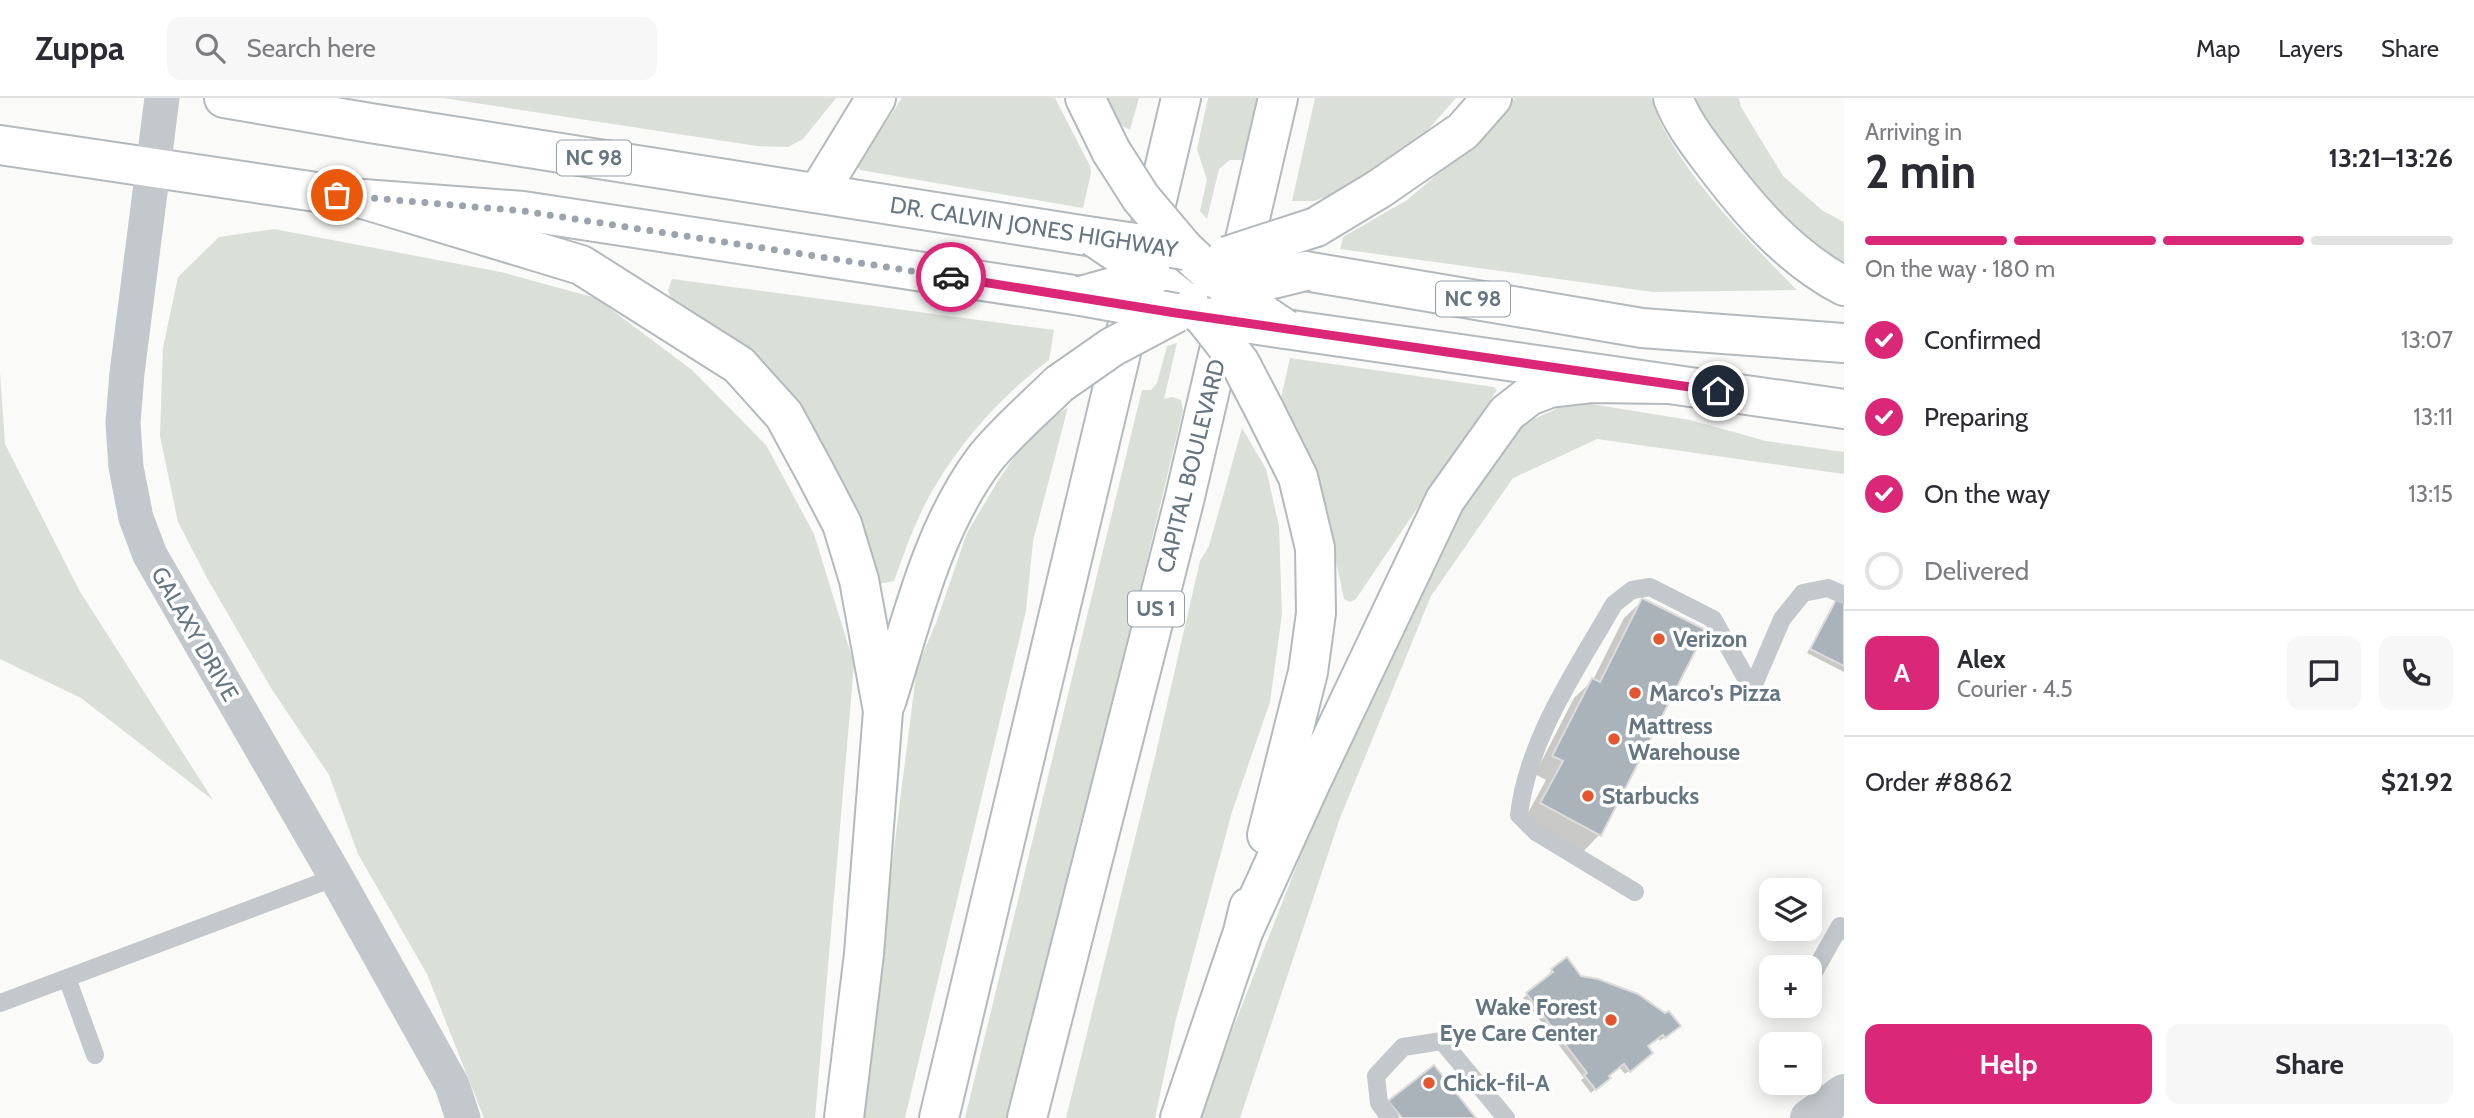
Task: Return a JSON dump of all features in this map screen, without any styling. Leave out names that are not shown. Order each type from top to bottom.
[{"type":"highway","name":"DR. CALVIN JONES HIGHWAY","points":[[225,98],[1094,237],[1202,285]]},
{"type":"highway","points":[[818,193],[877,98]]},
{"type":"highway","points":[[1085,98],[1111,151],[1202,285],[1298,477],[1315,548],[1316,613],[1308,673],[1243,932],[1180,1118]]},
{"type":"highway","points":[[939,1118],[1181,98]]},
{"type":"highway","name":"CAPITAL BOULEVARD","points":[[1027,1118],[1184,501],[1278,98]]},
{"type":"highway","points":[[844,1118],[864,954],[883,711],[931,560],[956,505],[985,459],[1059,384],[1202,285],[1316,227],[1379,189],[1463,131],[1492,98]]},
{"type":"highway","points":[[1673,98],[1680,119],[1742,200],[1782,243],[1827,277],[1844,286]]},
{"type":"highway","points":[[0,145],[363,199],[523,211],[1081,296],[1202,285]]},
{"type":"highway","points":[[363,199],[581,265],[739,365],[784,415],[842,524],[859,580],[883,711]]},
{"type":"highway","points":[[1094,237],[1152,276],[1202,285]]},
{"type":"highway","name":"NC 98","points":[[1202,285],[1305,271],[1642,328],[1844,343]]},
{"type":"highway","points":[[1081,296],[1152,276]]},
{"type":"highway","name":"NC 98","points":[[1202,285],[1286,328],[1844,409]]},
{"type":"highway","points":[[1243,932],[1445,500],[1507,413],[1529,396],[1550,388],[1592,383],[1667,384]]},
{"type":"street","name":"GALAXY DRIVE","points":[[162,98],[124,423],[126,467],[136,518],[150,555],[336,877],[452,1085],[463,1118]]},
{"type":"street","points":[[1809,1118],[1844,1093]]},
{"type":"lane","points":[[1635,892],[1536,832],[1519,815],[1525,778],[1543,734],[1614,604],[1632,590],[1650,587],[1713,618],[1752,689],[1782,619],[1803,593],[1828,589],[1844,595]]},
{"type":"lane","points":[[0,1003],[336,877]]},
{"type":"lane","points":[[1822,958],[1840,926],[1844,931]]},
{"type":"lane","points":[[68,978],[94,1055]]},
{"type":"lane","points":[[1390,1118],[1379,1103],[1376,1076],[1403,1047],[1442,1041],[1506,1118]]},
{"type":"shaded area","points":[[443,98],[836,98],[803,139],[788,147],[757,146]]},
{"type":"shaded area","points":[[902,98],[1055,98],[1090,166],[1091,173],[1083,208],[860,170],[857,166]]},
{"type":"shaded area","points":[[1104,98],[1139,98],[1130,130],[1120,125]]},
{"type":"shaded area","points":[[1208,98],[1257,98],[1242,160],[1230,160],[1219,169],[1207,219],[1200,211],[1207,180],[1197,149]]},
{"type":"shaded area","points":[[1315,98],[1456,98],[1425,133],[1337,193],[1314,201],[1292,201]]},
{"type":"shaded area","points":[[1515,98],[1651,98],[1664,129],[1694,176],[1726,216],[1797,290],[1653,292],[1340,249],[1343,237],[1407,200],[1480,138]]},
{"type":"shaded area","points":[[1688,98],[1739,98],[1741,107],[1783,176],[1823,211],[1844,222],[1844,266],[1770,214]]},
{"type":"shaded area","points":[[274,229],[501,272],[596,298],[692,370],[766,445],[814,534],[854,664],[815,1118],[484,1118],[427,974],[358,854],[329,775],[271,688],[178,522],[160,436],[163,348],[178,277],[219,237]]},
{"type":"shaded area","points":[[672,279],[1054,330],[1049,360],[1002,401],[960,449],[924,506],[894,581],[879,584],[729,345],[670,296],[668,290]]},
{"type":"shaded area","points":[[1177,343],[1164,399],[1172,397],[1181,400],[1183,410],[1013,1118],[965,1118],[1142,390],[1151,390],[1157,383],[1167,346]]},
{"type":"shaded area","points":[[1290,358],[1494,387],[1497,390],[1356,599],[1350,602],[1344,599],[1319,481],[1281,398]]},
{"type":"shaded area","points":[[0,372],[5,444],[79,590],[213,800],[81,698],[0,659]]},
{"type":"shaded area","points":[[1591,404],[1690,420],[1766,441],[1844,452],[1844,474],[1597,439],[1513,478],[1431,596],[1340,818],[1240,1118],[1198,1118],[1314,821],[1415,584],[1516,427],[1558,408]]},
{"type":"shaded area","points":[[1068,407],[1033,541],[1026,611],[905,1118],[860,1118],[917,667],[936,623],[967,533],[1030,434]]},
{"type":"shaded area","points":[[1242,428],[1266,469],[1279,526],[1282,614],[1270,702],[1232,812],[1176,1019],[1155,1118],[1066,1118],[1200,561],[1209,546]]},
{"type":"building","points":[[1642,598],[1706,630],[1601,836],[1540,803],[1563,761],[1552,756],[1592,678],[1600,682]]},
{"type":"building","points":[[1837,598],[1844,602],[1844,666],[1810,649]]},
{"type":"building","name":"Wake Forest Eye Care Center","points":[[1567,957],[1581,976],[1598,979],[1638,994],[1665,1013],[1669,1011],[1681,1026],[1648,1046],[1653,1053],[1630,1072],[1624,1064],[1596,1090],[1584,1075],[1587,1073],[1526,993]]},
{"type":"building","name":"Chick-fil-A","points":[[1434,1065],[1476,1118],[1402,1118],[1388,1101]]},
{"type":"way so far","points":[[337,195],[523,211],[951,277]]},
{"type":"place","name":"Verizon","points":[[1659,639]]},
{"type":"place","name":"Marco's Pizza","points":[[1635,693]]},
{"type":"place","name":"Mattress Warehouse","points":[[1614,739]]},
{"type":"place","name":"Starbucks","points":[[1588,796]]},
{"type":"place","name":"Wake Forest Eye Care Center","points":[[1611,1020]]},
{"type":"place","name":"Chick-fil-A","points":[[1429,1083]]},
{"type":"route","points":[[951,277],[1176,313],[1718,391]]}]
